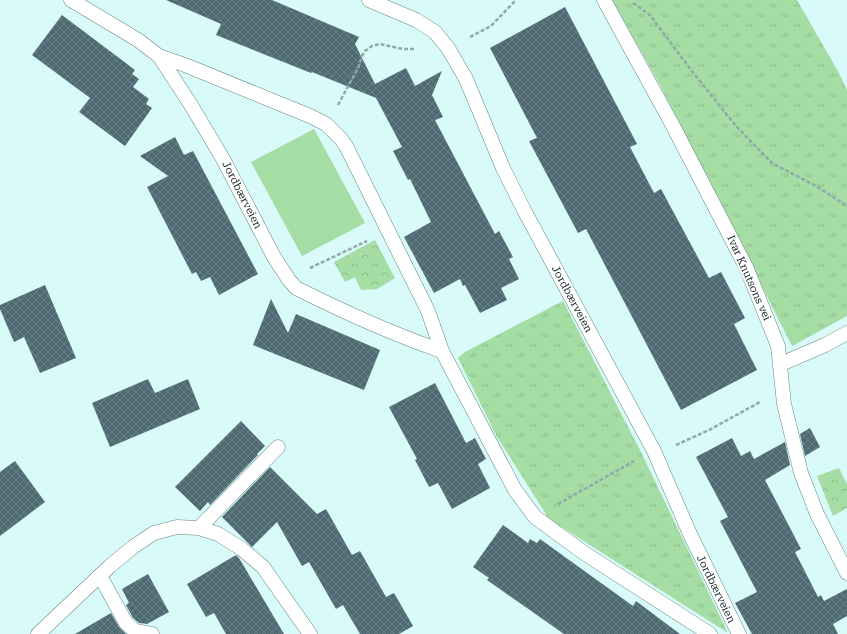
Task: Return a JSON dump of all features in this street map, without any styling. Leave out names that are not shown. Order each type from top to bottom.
[{"type":"lane","name":"Jordbærveien","points":[[71,0],[138,40],[159,56],[191,105],[223,159],[274,256],[289,280],[296,288],[370,324],[442,351]]},
{"type":"lane","name":"Jordbærveien","points":[[369,0],[416,20],[435,32],[444,43],[470,89],[503,168],[524,210],[654,452],[690,534],[739,634]]},
{"type":"lane","name":"Ivar Knutsons vei","points":[[604,0],[673,126],[747,269],[778,346],[783,393],[801,473],[817,514],[847,573]]},
{"type":"lane","points":[[159,56],[204,72],[310,116],[326,124],[341,139],[368,188],[387,231],[428,311],[442,351],[516,490],[535,516],[584,553],[710,634]]},
{"type":"lane","points":[[781,364],[825,345],[847,333]]},
{"type":"lane","points":[[199,528],[278,447]]},
{"type":"lane","points":[[38,634],[110,566],[127,552],[154,532],[177,527],[199,528],[218,534],[242,549],[262,567],[310,634]]},
{"type":"lane","points":[[100,576],[126,623],[135,631],[152,634]]},
{"type":"path","points":[[326,124],[332,116],[358,68],[362,56],[365,51],[372,46],[380,44],[410,50],[428,45],[444,43],[491,26],[516,0]]},
{"type":"path","points":[[630,0],[650,15],[736,126],[772,163],[816,186],[847,206]]},
{"type":"path","points":[[308,269],[387,231]]},
{"type":"path","points":[[535,516],[654,452],[693,438],[752,406],[783,393]]},
{"type":"green space","points":[[612,0],[797,0],[839,73],[847,90],[847,316],[792,346],[660,85]]},
{"type":"green space","points":[[314,129],[365,223],[302,256],[251,162]]},
{"type":"green space","points":[[375,240],[395,278],[377,289],[361,290],[355,277],[345,282],[334,262]]},
{"type":"green space","points":[[563,301],[640,450],[728,633],[549,519],[497,437],[458,358],[465,352]]},
{"type":"green space","points":[[839,468],[847,484],[847,508],[833,516],[817,476]]},
{"type":"building","points":[[166,0],[272,0],[359,37],[355,44],[375,84],[406,68],[415,86],[442,71],[432,95],[443,117],[435,120],[495,234],[499,231],[513,257],[509,259],[519,279],[501,288],[507,300],[480,313],[465,285],[463,286],[460,279],[434,293],[404,237],[431,222],[410,179],[408,180],[393,151],[402,147],[376,98],[216,35],[221,24]]},
{"type":"building","points":[[565,7],[637,144],[630,147],[654,193],[661,189],[709,278],[721,272],[745,318],[734,324],[757,370],[681,410],[586,229],[578,233],[529,141],[537,138],[490,48]]},
{"type":"building","points":[[62,15],[135,70],[132,74],[139,79],[133,87],[149,99],[146,104],[152,108],[125,146],[79,112],[90,98],[32,55]]},
{"type":"building","points":[[175,137],[184,155],[193,151],[258,274],[219,295],[210,277],[201,281],[196,272],[192,274],[147,187],[168,176],[140,156]]},
{"type":"building","points":[[45,285],[76,358],[40,373],[24,337],[14,342],[0,309],[0,305]]},
{"type":"building","points":[[271,299],[288,333],[296,314],[380,350],[364,390],[253,345]]},
{"type":"building","points":[[148,379],[155,393],[188,379],[200,409],[110,447],[92,403]]},
{"type":"building","points":[[435,383],[466,443],[475,438],[486,459],[478,464],[490,488],[452,509],[438,483],[429,487],[415,460],[417,459],[389,407]]},
{"type":"building","points":[[241,421],[265,446],[210,505],[208,502],[200,511],[175,487]]},
{"type":"building","points":[[810,428],[820,447],[805,456],[800,434]]},
{"type":"building","points":[[732,438],[741,456],[750,451],[754,459],[785,442],[790,465],[765,480],[801,549],[795,552],[818,597],[821,595],[824,601],[847,589],[847,616],[833,624],[838,634],[752,634],[735,603],[757,592],[720,521],[728,517],[696,457]]},
{"type":"building","points":[[15,461],[45,502],[0,536],[0,472]]},
{"type":"building","points":[[270,467],[317,514],[326,509],[352,555],[360,551],[386,597],[394,593],[413,626],[399,634],[360,634],[343,605],[336,609],[309,562],[302,566],[277,522],[252,547],[222,517]]},
{"type":"building","points":[[503,525],[528,543],[530,539],[537,543],[540,539],[633,606],[636,601],[680,634],[564,634],[487,580],[489,578],[473,567]]},
{"type":"building","points":[[236,555],[284,634],[226,634],[214,613],[206,617],[187,584]]},
{"type":"building","points":[[148,574],[169,612],[147,624],[139,623],[133,618],[126,605],[129,603],[122,589]]},
{"type":"building","points":[[111,613],[119,627],[126,634],[75,634]]}]
